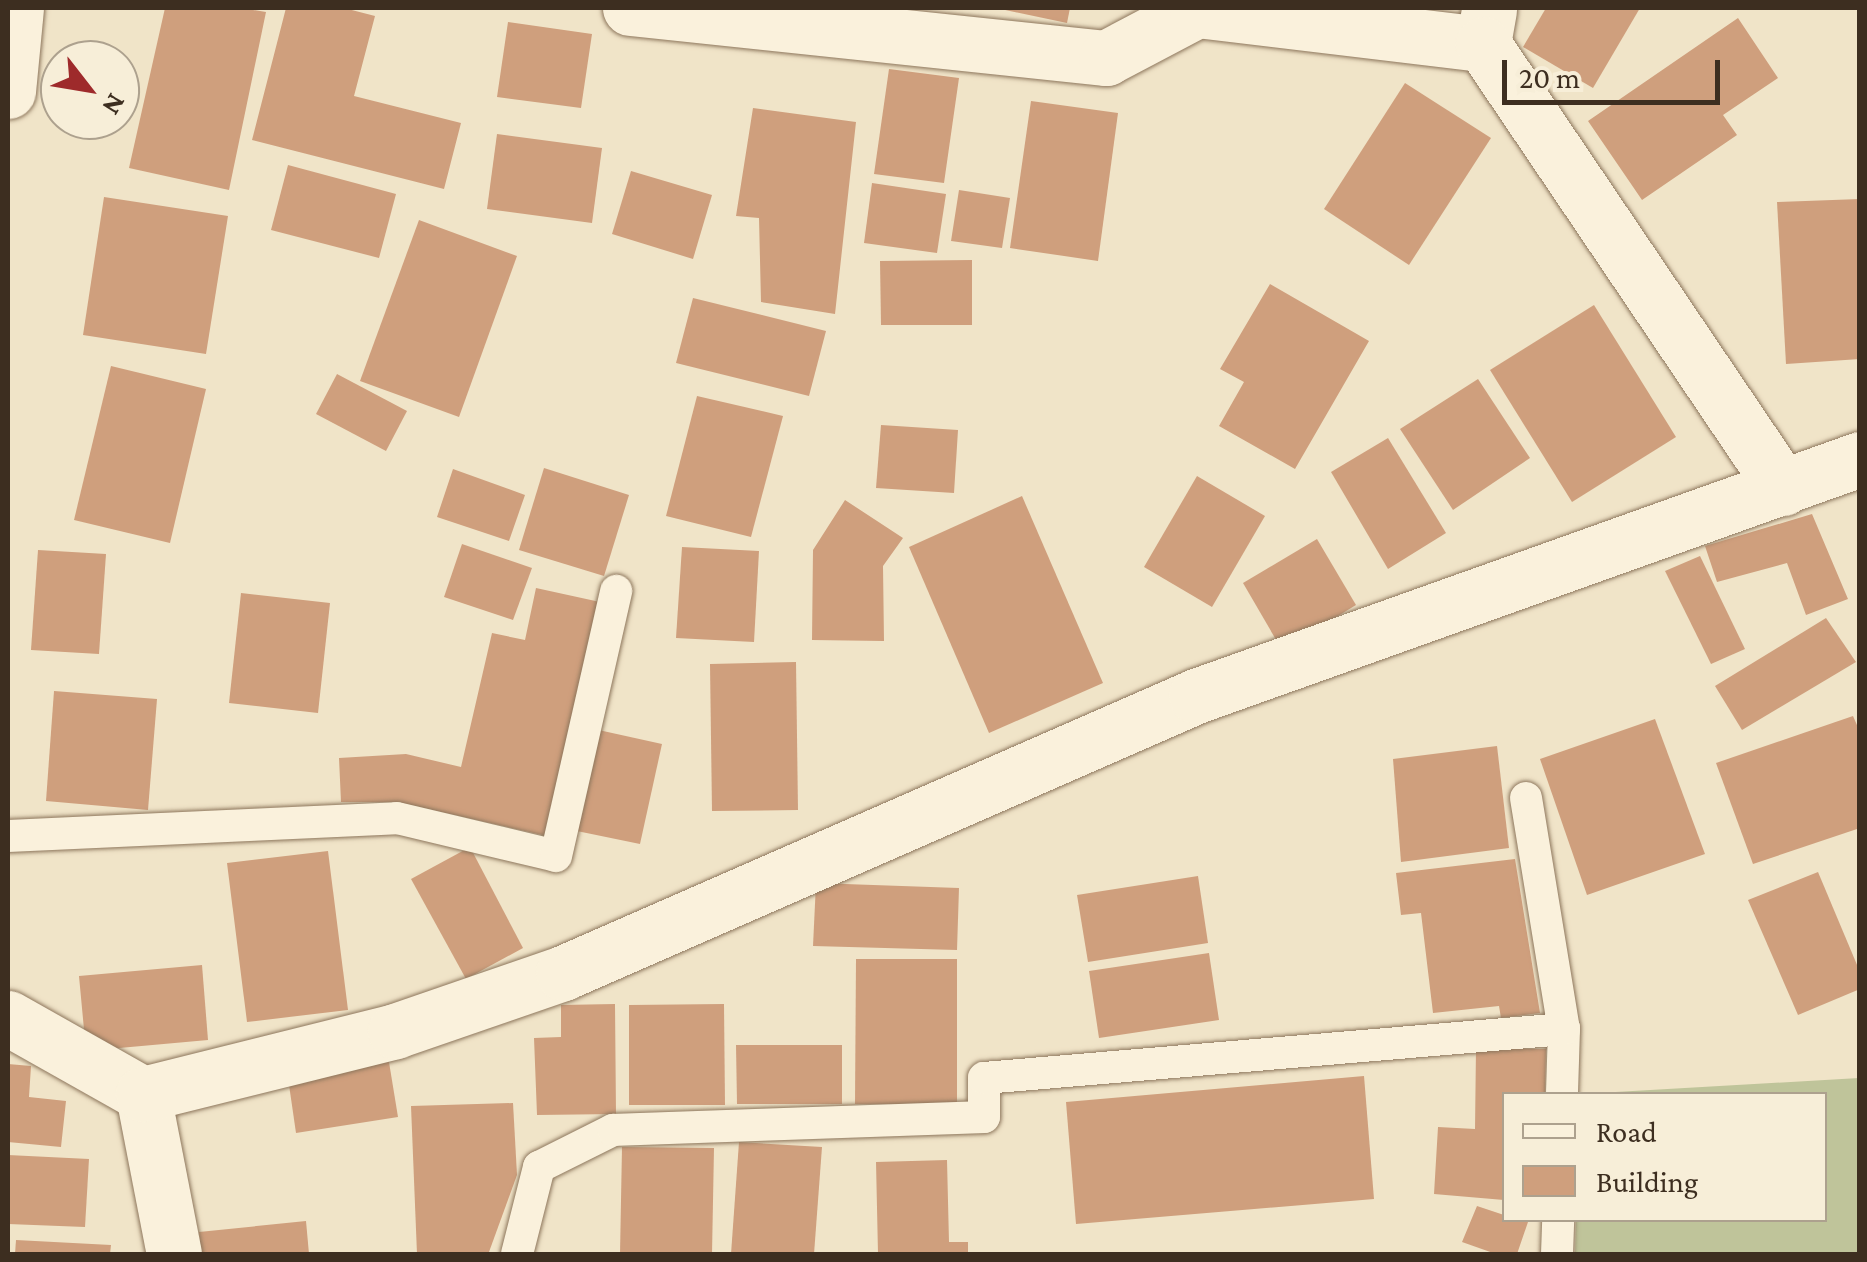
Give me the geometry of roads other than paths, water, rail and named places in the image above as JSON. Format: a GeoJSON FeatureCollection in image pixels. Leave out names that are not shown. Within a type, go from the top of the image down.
{"type":"FeatureCollection","features":[{"type":"Feature","properties":{"kind":"street"},"geometry":{"type":"LineString","coordinates":[[8,91],[16,8]]}},
{"type":"Feature","properties":{"kind":"street"},"geometry":{"type":"LineString","coordinates":[[630,8],[1106,58],[1196,10],[1486,26],[1782,488]]}},
{"type":"Feature","properties":{"kind":"street"},"geometry":{"type":"LineString","coordinates":[[8,1018],[143,1094],[395,1032],[563,973],[1196,696],[1860,459]]}},
{"type":"Feature","properties":{"kind":"street"},"geometry":{"type":"LineString","coordinates":[[143,1094],[174,1254]]}},
{"type":"Feature","properties":{"kind":"lane"},"geometry":{"type":"LineString","coordinates":[[8,836],[397,818],[556,856],[616,591]]}},
{"type":"Feature","properties":{"kind":"lane"},"geometry":{"type":"LineString","coordinates":[[1526,798],[1564,1029],[1562,1092]]}},
{"type":"Feature","properties":{"kind":"lane"},"geometry":{"type":"LineString","coordinates":[[517,1254],[539,1167],[613,1130],[984,1117],[984,1078],[1564,1029]]}},
{"type":"Feature","properties":{"kind":"lane"},"geometry":{"type":"LineString","coordinates":[[1557,1254],[1558,1222]]}}]}
